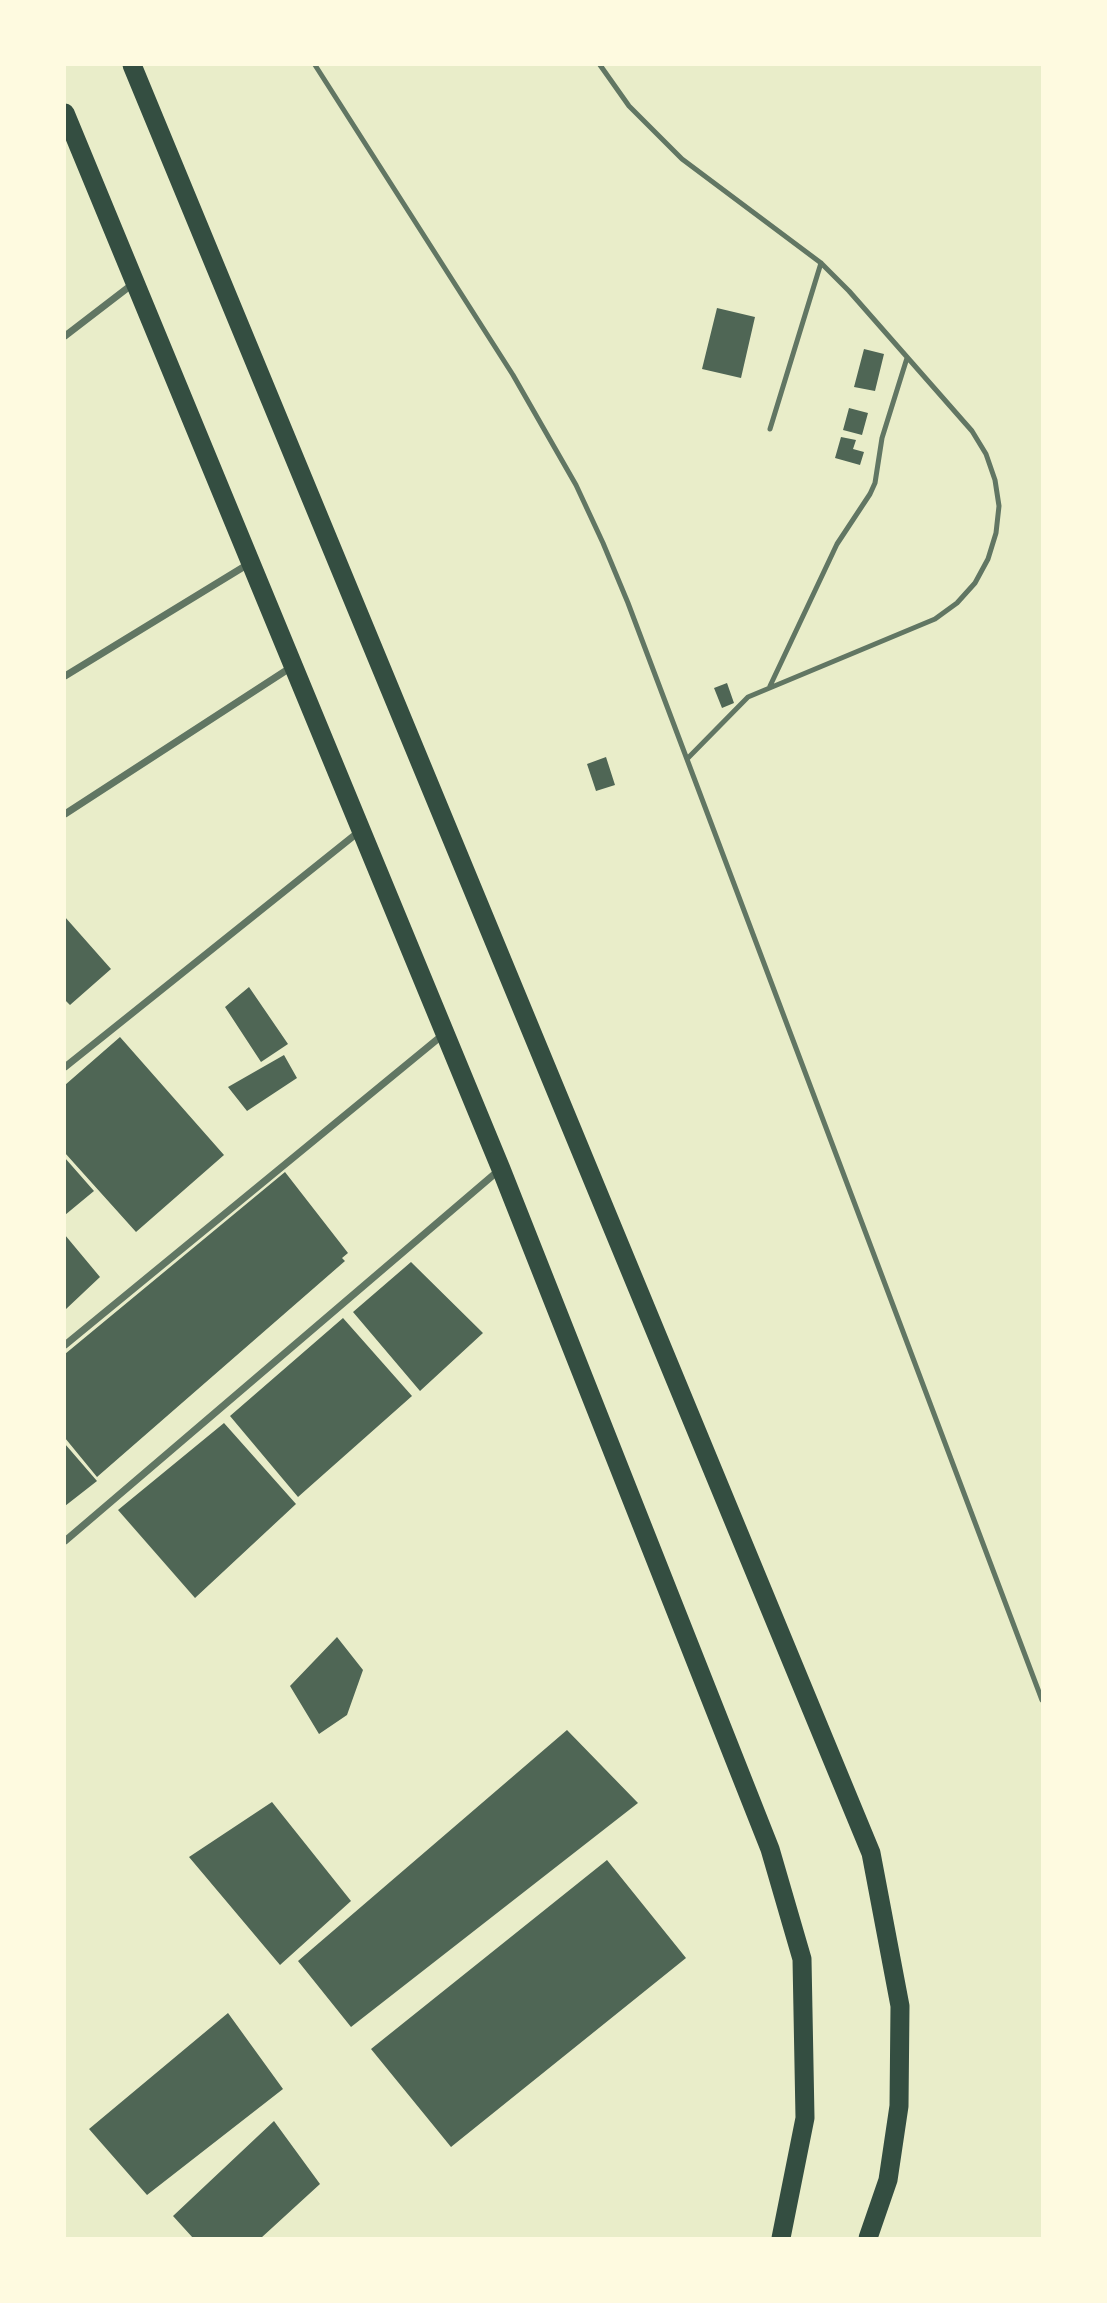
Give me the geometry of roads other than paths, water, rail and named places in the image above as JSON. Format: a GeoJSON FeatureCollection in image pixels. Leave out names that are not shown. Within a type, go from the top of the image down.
{"type":"FeatureCollection","features":[{"type":"Feature","properties":{"kind":"highway"},"geometry":{"type":"LineString","coordinates":[[132,65],[871,1853],[900,2006],[899,2106],[888,2180],[869,2238]]}},
{"type":"Feature","properties":{"kind":"highway"},"geometry":{"type":"LineString","coordinates":[[65,113],[501,1169],[770,1849],[802,1959],[805,2118],[781,2238]]}},
{"type":"Feature","properties":{"kind":"street"},"geometry":{"type":"LineString","coordinates":[[65,336],[135,282]]}},
{"type":"Feature","properties":{"kind":"street"},"geometry":{"type":"LineString","coordinates":[[65,676],[251,563]]}},
{"type":"Feature","properties":{"kind":"street"},"geometry":{"type":"LineString","coordinates":[[65,814],[293,666]]}},
{"type":"Feature","properties":{"kind":"street"},"geometry":{"type":"LineString","coordinates":[[65,1067],[361,830]]}},
{"type":"Feature","properties":{"kind":"street"},"geometry":{"type":"LineString","coordinates":[[65,1345],[445,1033]]}},
{"type":"Feature","properties":{"kind":"street"},"geometry":{"type":"LineString","coordinates":[[65,1541],[501,1169]]}},
{"type":"Feature","properties":{"kind":"lane"},"geometry":{"type":"LineString","coordinates":[[315,65],[513,375],[576,485],[628,603],[1042,1700]]}},
{"type":"Feature","properties":{"kind":"lane"},"geometry":{"type":"LineString","coordinates":[[600,65],[629,106],[681,159],[821,263],[849,291],[972,431],[986,454],[995,480],[999,506],[996,533],[988,559],[975,583],[957,603],[935,619],[748,697],[687,759]]}},
{"type":"Feature","properties":{"kind":"lane"},"geometry":{"type":"LineString","coordinates":[[770,429],[821,263]]}},
{"type":"Feature","properties":{"kind":"lane"},"geometry":{"type":"LineString","coordinates":[[771,686],[837,544],[875,483],[882,438],[908,358]]}}]}
